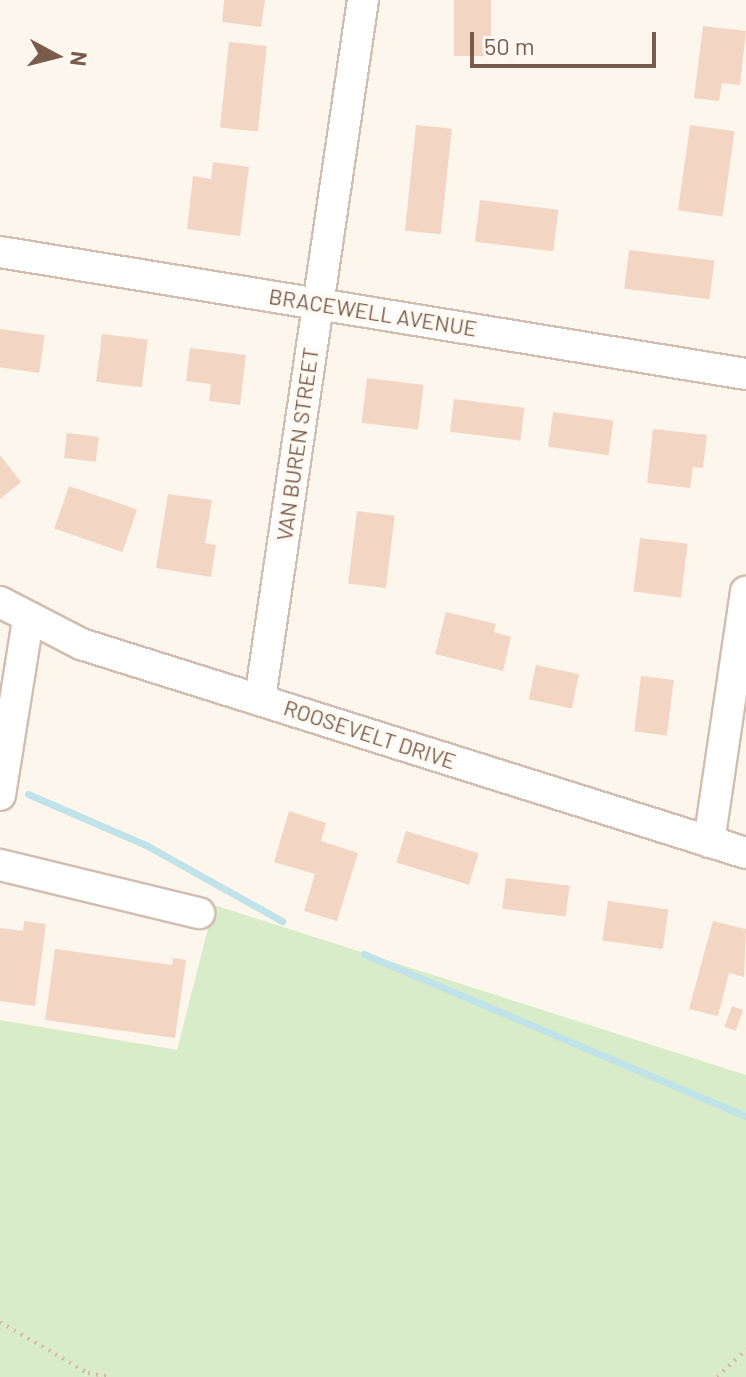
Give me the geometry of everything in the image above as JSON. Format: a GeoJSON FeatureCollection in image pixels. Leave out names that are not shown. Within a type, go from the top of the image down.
{"type":"FeatureCollection","features":[{"type":"Feature","properties":{"kind":"street","name":"VAN BUREN STREET"},"geometry":{"type":"LineString","coordinates":[[260,699],[363,0]]}},
{"type":"Feature","properties":{"kind":"street","name":"BRACEWELL AVENUE"},"geometry":{"type":"LineString","coordinates":[[0,252],[746,374]]}},
{"type":"Feature","properties":{"kind":"street"},"geometry":{"type":"LineString","coordinates":[[709,842],[746,592]]}},
{"type":"Feature","properties":{"kind":"street","name":"ROOSEVELT DRIVE"},"geometry":{"type":"LineString","coordinates":[[0,602],[28,621],[260,699],[746,853]]}},
{"type":"Feature","properties":{"kind":"street"},"geometry":{"type":"LineString","coordinates":[[0,795],[28,621]]}},
{"type":"Feature","properties":{"kind":"street"},"geometry":{"type":"LineString","coordinates":[[0,865],[199,913]]}},
{"type":"Feature","properties":{"kind":"path"},"geometry":{"type":"LineString","coordinates":[[0,1322],[88,1373],[111,1377]]}},
{"type":"Feature","properties":{"kind":"path"},"geometry":{"type":"LineString","coordinates":[[717,1377],[746,1350]]}},
{"type":"Feature","properties":{"kind":"green space"},"geometry":{"type":"Polygon","coordinates":[[[214,905],[746,1075],[746,1377],[0,1377],[0,1020],[177,1050],[214,905]]]}},
{"type":"Feature","properties":{"kind":"building"},"geometry":{"type":"Polygon","coordinates":[[[224,0],[265,0],[261,27],[222,22],[224,0]]]}},
{"type":"Feature","properties":{"kind":"building"},"geometry":{"type":"Polygon","coordinates":[[[454,0],[491,0],[491,56],[454,56],[454,0]]]}},
{"type":"Feature","properties":{"kind":"building"},"geometry":{"type":"Polygon","coordinates":[[[703,26],[746,31],[740,85],[722,83],[719,101],[694,98],[703,26]]]}},
{"type":"Feature","properties":{"kind":"building"},"geometry":{"type":"Polygon","coordinates":[[[229,42],[267,46],[258,132],[220,128],[229,42]]]}},
{"type":"Feature","properties":{"kind":"building"},"geometry":{"type":"Polygon","coordinates":[[[416,125],[452,129],[441,234],[405,230],[416,125]]]}},
{"type":"Feature","properties":{"kind":"building"},"geometry":{"type":"Polygon","coordinates":[[[690,125],[735,131],[723,216],[678,210],[690,125]]]}},
{"type":"Feature","properties":{"kind":"building"},"geometry":{"type":"Polygon","coordinates":[[[213,162],[249,167],[240,236],[187,229],[193,176],[211,179],[213,162]]]}},
{"type":"Feature","properties":{"kind":"building"},"geometry":{"type":"Polygon","coordinates":[[[480,200],[558,210],[553,251],[475,242],[480,200]]]}},
{"type":"Feature","properties":{"kind":"building"},"geometry":{"type":"Polygon","coordinates":[[[629,250],[714,260],[710,299],[624,289],[629,250]]]}},
{"type":"Feature","properties":{"kind":"building"},"geometry":{"type":"Polygon","coordinates":[[[0,329],[45,335],[39,373],[0,367],[0,329]]]}},
{"type":"Feature","properties":{"kind":"building"},"geometry":{"type":"Polygon","coordinates":[[[102,334],[148,340],[142,387],[96,382],[102,334]]]}},
{"type":"Feature","properties":{"kind":"building"},"geometry":{"type":"Polygon","coordinates":[[[190,348],[246,355],[240,405],[209,401],[211,384],[186,381],[190,348]]]}},
{"type":"Feature","properties":{"kind":"building"},"geometry":{"type":"Polygon","coordinates":[[[367,378],[424,385],[418,430],[362,423],[367,378]]]}},
{"type":"Feature","properties":{"kind":"building"},"geometry":{"type":"Polygon","coordinates":[[[454,399],[524,408],[520,440],[450,432],[454,399]]]}},
{"type":"Feature","properties":{"kind":"building"},"geometry":{"type":"Polygon","coordinates":[[[553,412],[613,420],[609,455],[548,447],[553,412]]]}},
{"type":"Feature","properties":{"kind":"building"},"geometry":{"type":"Polygon","coordinates":[[[653,429],[707,435],[703,468],[693,467],[690,488],[647,483],[653,429]]]}},
{"type":"Feature","properties":{"kind":"building"},"geometry":{"type":"Polygon","coordinates":[[[67,433],[99,437],[96,462],[64,458],[67,433]]]}},
{"type":"Feature","properties":{"kind":"building"},"geometry":{"type":"Polygon","coordinates":[[[0,455],[21,482],[0,499],[0,455]]]}},
{"type":"Feature","properties":{"kind":"building"},"geometry":{"type":"Polygon","coordinates":[[[69,486],[137,509],[122,552],[54,529],[69,486]]]}},
{"type":"Feature","properties":{"kind":"building"},"geometry":{"type":"Polygon","coordinates":[[[168,494],[212,500],[205,543],[216,545],[211,577],[156,568],[168,494]]]}},
{"type":"Feature","properties":{"kind":"building"},"geometry":{"type":"Polygon","coordinates":[[[357,511],[395,516],[386,588],[348,583],[357,511]]]}},
{"type":"Feature","properties":{"kind":"building"},"geometry":{"type":"Polygon","coordinates":[[[640,538],[688,544],[681,597],[633,592],[640,538]]]}},
{"type":"Feature","properties":{"kind":"building"},"geometry":{"type":"Polygon","coordinates":[[[446,612],[496,624],[494,632],[511,637],[503,671],[435,654],[446,612]]]}},
{"type":"Feature","properties":{"kind":"building"},"geometry":{"type":"Polygon","coordinates":[[[536,665],[579,674],[572,708],[529,699],[536,665]]]}},
{"type":"Feature","properties":{"kind":"building"},"geometry":{"type":"Polygon","coordinates":[[[641,676],[674,680],[667,736],[634,732],[641,676]]]}},
{"type":"Feature","properties":{"kind":"building"},"geometry":{"type":"Polygon","coordinates":[[[289,811],[326,823],[321,841],[358,853],[337,921],[304,911],[315,874],[274,862],[289,811]]]}},
{"type":"Feature","properties":{"kind":"building"},"geometry":{"type":"Polygon","coordinates":[[[406,831],[479,853],[469,885],[396,863],[406,831]]]}},
{"type":"Feature","properties":{"kind":"building"},"geometry":{"type":"Polygon","coordinates":[[[506,878],[570,886],[566,917],[502,909],[506,878]]]}},
{"type":"Feature","properties":{"kind":"building"},"geometry":{"type":"Polygon","coordinates":[[[608,901],[668,909],[663,949],[602,941],[608,901]]]}},
{"type":"Feature","properties":{"kind":"building"},"geometry":{"type":"Polygon","coordinates":[[[24,921],[46,924],[35,1006],[0,1001],[0,928],[23,931],[24,921]]]}},
{"type":"Feature","properties":{"kind":"building"},"geometry":{"type":"Polygon","coordinates":[[[713,921],[746,929],[744,977],[729,973],[718,1016],[689,1009],[713,921]]]}},
{"type":"Feature","properties":{"kind":"building"},"geometry":{"type":"Polygon","coordinates":[[[55,949],[172,965],[173,958],[186,960],[175,1038],[45,1020],[55,949]]]}},
{"type":"Feature","properties":{"kind":"building"},"geometry":{"type":"Polygon","coordinates":[[[732,1006],[743,1010],[736,1031],[724,1027],[732,1006]]]}},
{"type":"Feature","properties":{"kind":"waterway"},"geometry":{"type":"LineString","coordinates":[[28,794],[146,845],[282,921]]}},
{"type":"Feature","properties":{"kind":"waterway"},"geometry":{"type":"LineString","coordinates":[[364,954],[746,1116]]}}]}
